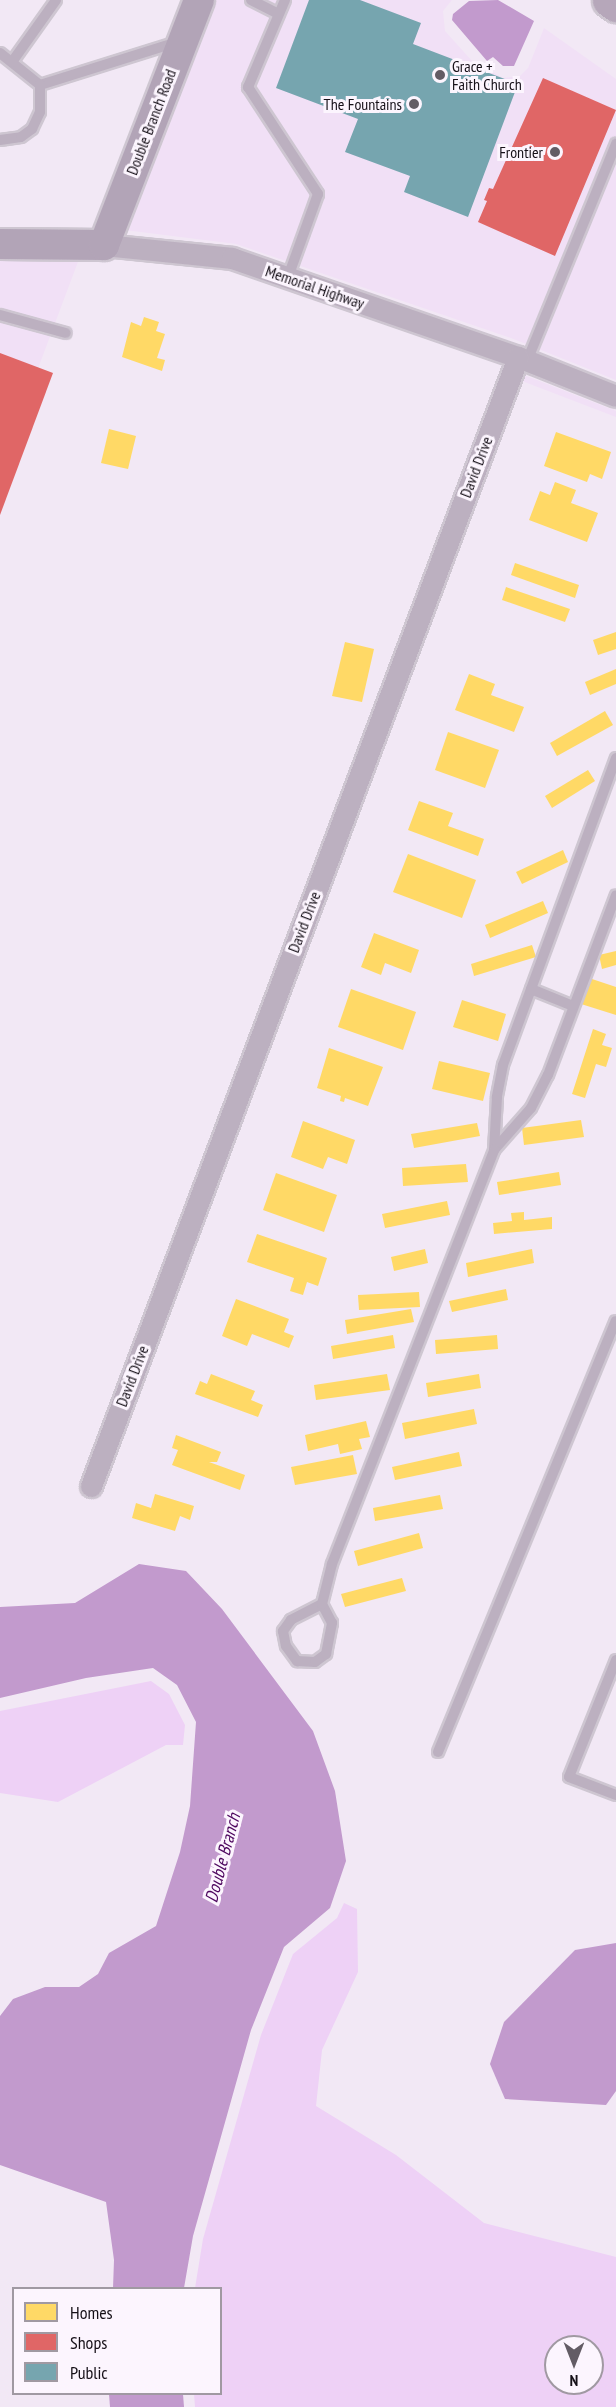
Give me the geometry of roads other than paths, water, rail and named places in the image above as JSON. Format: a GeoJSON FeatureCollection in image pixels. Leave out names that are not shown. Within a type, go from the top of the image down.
{"type":"FeatureCollection","features":[{"type":"Feature","properties":{"kind":"main road"},"geometry":{"type":"LineString","coordinates":[[609,0],[616,5]]}},
{"type":"Feature","properties":{"kind":"street","name":"Double Branch Road"},"geometry":{"type":"LineString","coordinates":[[104,245],[199,0]]}},
{"type":"Feature","properties":{"kind":"street","name":"Memorial Highway"},"geometry":{"type":"LineString","coordinates":[[0,244],[104,245],[232,258],[522,359],[616,396]]}},
{"type":"Feature","properties":{"kind":"street","name":"David Drive"},"geometry":{"type":"LineString","coordinates":[[91,1486],[522,359]]}},
{"type":"Feature","properties":{"kind":"lane"},"geometry":{"type":"LineString","coordinates":[[12,62],[56,0]]}},
{"type":"Feature","properties":{"kind":"lane"},"geometry":{"type":"LineString","coordinates":[[251,0],[279,14]]}},
{"type":"Feature","properties":{"kind":"lane"},"geometry":{"type":"LineString","coordinates":[[285,0],[249,87],[318,194],[288,277]]}},
{"type":"Feature","properties":{"kind":"lane"},"geometry":{"type":"LineString","coordinates":[[40,85],[182,40]]}},
{"type":"Feature","properties":{"kind":"lane"},"geometry":{"type":"LineString","coordinates":[[0,53],[40,85]]}},
{"type":"Feature","properties":{"kind":"lane"},"geometry":{"type":"LineString","coordinates":[[0,140],[21,137],[32,129],[40,112],[40,85]]}},
{"type":"Feature","properties":{"kind":"lane"},"geometry":{"type":"LineString","coordinates":[[522,359],[616,144]]}},
{"type":"Feature","properties":{"kind":"lane"},"geometry":{"type":"LineString","coordinates":[[0,315],[66,333]]}},
{"type":"Feature","properties":{"kind":"lane"},"geometry":{"type":"LineString","coordinates":[[322,1604],[291,1620],[283,1631],[286,1646],[297,1660],[315,1662],[326,1654],[332,1623],[322,1604],[332,1564],[494,1150],[496,1097],[503,1065],[615,763]]}},
{"type":"Feature","properties":{"kind":"lane"},"geometry":{"type":"LineString","coordinates":[[494,1150],[531,1108],[616,895]]}},
{"type":"Feature","properties":{"kind":"lane"},"geometry":{"type":"LineString","coordinates":[[531,989],[573,1006]]}},
{"type":"Feature","properties":{"kind":"lane"},"geometry":{"type":"LineString","coordinates":[[438,1752],[616,1321]]}},
{"type":"Feature","properties":{"kind":"lane"},"geometry":{"type":"LineString","coordinates":[[616,1660],[569,1778],[616,1795]]}},
{"type":"Feature","properties":{"kind":"water"},"geometry":{"type":"Polygon","coordinates":[[[498,0],[534,21],[514,66],[503,66],[493,57],[487,61],[452,20],[453,14],[469,1],[498,0]]]}},
{"type":"Feature","properties":{"kind":"water","name":"Double Branch"},"geometry":{"type":"Polygon","coordinates":[[[139,1564],[186,1571],[222,1609],[313,1731],[335,1791],[346,1861],[330,1908],[284,1947],[251,2030],[193,2236],[184,2287],[113,2287],[114,2260],[106,2202],[0,2165],[0,2016],[13,1999],[45,1987],[79,1987],[98,1974],[109,1953],[156,1926],[180,1852],[190,1806],[196,1722],[177,1685],[153,1668],[86,1678],[0,1698],[0,1607],[75,1603],[139,1564]]]}},
{"type":"Feature","properties":{"kind":"water"},"geometry":{"type":"Polygon","coordinates":[[[616,1943],[616,2091],[606,2105],[505,2099],[490,2064],[504,2022],[575,1950],[616,1943]]]}},
{"type":"Feature","properties":{"kind":"water"},"geometry":{"type":"Polygon","coordinates":[[[109,2395],[183,2395],[184,2407],[110,2407],[109,2395]]]}},
{"type":"Feature","properties":{"kind":"place","name":"Grace + Faith Church"},"geometry":{"type":"Point","coordinates":[440,75]}},
{"type":"Feature","properties":{"kind":"place","name":"The Fountains"},"geometry":{"type":"Point","coordinates":[414,104]}},
{"type":"Feature","properties":{"kind":"place","name":"Frontier"},"geometry":{"type":"Point","coordinates":[555,152]}}]}
